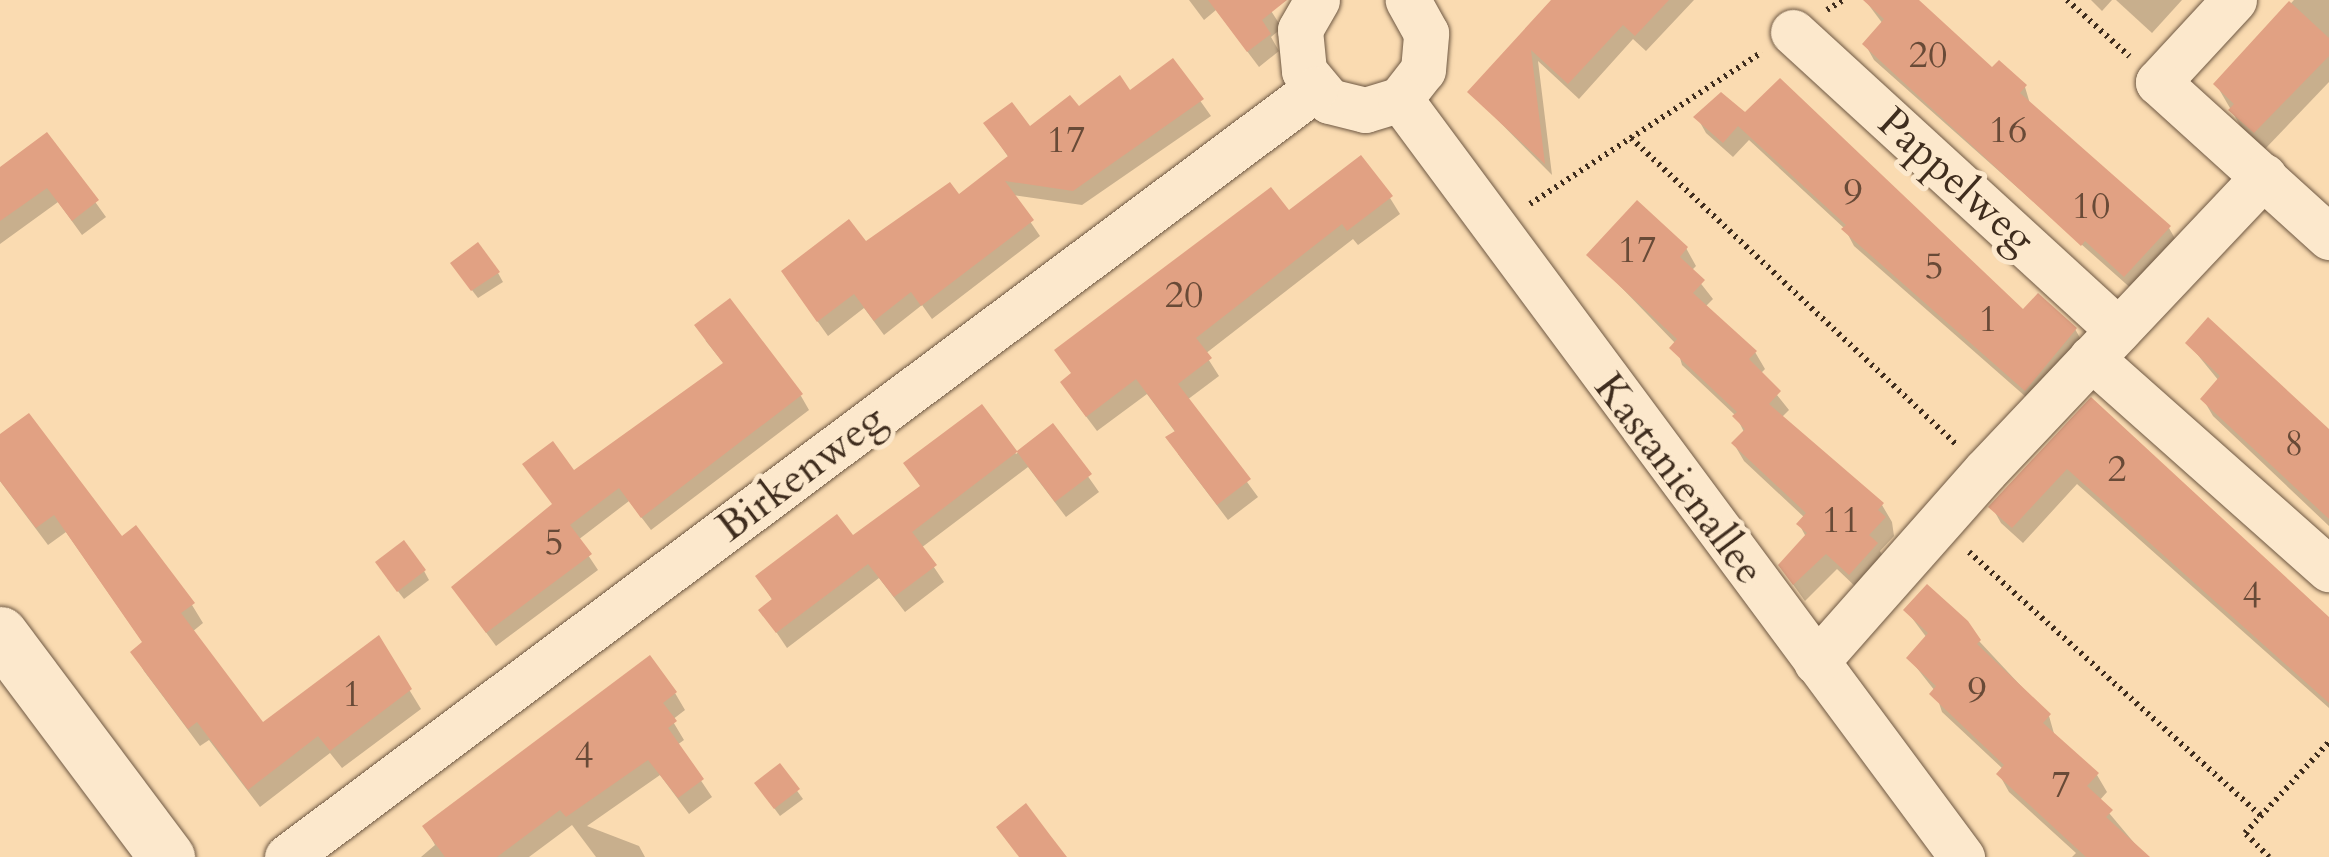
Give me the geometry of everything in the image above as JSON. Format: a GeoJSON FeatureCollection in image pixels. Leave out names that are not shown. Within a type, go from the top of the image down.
{"type":"FeatureCollection","features":[{"type":"Feature","properties":{"kind":"street"},"geometry":{"type":"LineString","coordinates":[[1317,0],[1300,30],[1298,51],[1314,89],[1346,108],[1364,110],[1400,99],[1413,86],[1427,52],[1423,5]]}},
{"type":"Feature","properties":{"kind":"street"},"geometry":{"type":"LineString","coordinates":[[2234,0],[2158,82],[2329,237]]}},
{"type":"Feature","properties":{"kind":"street","name":"Pappelweg"},"geometry":{"type":"LineString","coordinates":[[1793,32],[2329,569]]}},
{"type":"Feature","properties":{"kind":"street","name":"Birkenweg"},"geometry":{"type":"LineString","coordinates":[[287,857],[1314,89]]}},
{"type":"Feature","properties":{"kind":"street","name":"Kastanienallee"},"geometry":{"type":"LineString","coordinates":[[1400,99],[1962,857]]}},
{"type":"Feature","properties":{"kind":"street"},"geometry":{"type":"LineString","coordinates":[[1816,662],[1985,471],[2264,176]]}},
{"type":"Feature","properties":{"kind":"street"},"geometry":{"type":"LineString","coordinates":[[0,634],[167,857]]}},
{"type":"Feature","properties":{"kind":"path"},"geometry":{"type":"LineString","coordinates":[[1492,228],[1842,0]]}},
{"type":"Feature","properties":{"kind":"path"},"geometry":{"type":"LineString","coordinates":[[2067,0],[2158,82]]}},
{"type":"Feature","properties":{"kind":"path"},"geometry":{"type":"LineString","coordinates":[[1631,138],[1985,471]]}},
{"type":"Feature","properties":{"kind":"path"},"geometry":{"type":"LineString","coordinates":[[1938,524],[2261,816]]}},
{"type":"Feature","properties":{"kind":"path"},"geometry":{"type":"LineString","coordinates":[[2269,857],[2245,834],[2329,742]]}},
{"type":"Feature","properties":{"kind":"building"},"geometry":{"type":"Polygon","coordinates":[[[1208,0],[1287,0],[1262,20],[1271,34],[1247,52],[1208,0]]]}},
{"type":"Feature","properties":{"kind":"building"},"geometry":{"type":"Polygon","coordinates":[[[1551,0],[1669,0],[1635,36],[1623,25],[1568,84],[1531,50],[1545,164],[1467,92],[1551,0]]]}},
{"type":"Feature","properties":{"kind":"building"},"geometry":{"type":"Polygon","coordinates":[[[1863,0],[1919,0],[1992,67],[1999,60],[2027,85],[2020,93],[2171,226],[2124,277],[2085,241],[2081,246],[1862,44],[1884,19],[1863,0]]]}},
{"type":"Feature","properties":{"kind":"building"},"geometry":{"type":"Polygon","coordinates":[[[2289,1],[2329,38],[2329,56],[2254,133],[2228,110],[2234,104],[2213,84],[2289,1]]]}},
{"type":"Feature","properties":{"kind":"building"},"geometry":{"type":"Polygon","coordinates":[[[1173,58],[1204,99],[1073,191],[1005,181],[1034,220],[921,306],[911,292],[874,321],[854,294],[817,322],[781,271],[849,219],[866,241],[950,182],[959,194],[1008,156],[983,123],[1012,102],[1030,126],[1070,95],[1079,106],[1120,75],[1130,90],[1173,58]]]}},
{"type":"Feature","properties":{"kind":"building"},"geometry":{"type":"Polygon","coordinates":[[[1780,78],[2023,309],[2038,293],[2077,328],[2025,391],[1841,229],[1846,225],[1738,126],[1723,143],[1693,117],[1721,92],[1745,112],[1780,78]]]}},
{"type":"Feature","properties":{"kind":"building"},"geometry":{"type":"Polygon","coordinates":[[[47,132],[99,200],[72,221],[47,188],[0,221],[0,167],[47,132]]]}},
{"type":"Feature","properties":{"kind":"building"},"geometry":{"type":"Polygon","coordinates":[[[1361,155],[1393,196],[1347,231],[1342,224],[1196,338],[1212,358],[1178,384],[1251,479],[1217,505],[1165,437],[1175,431],[1136,379],[1086,417],[1060,382],[1071,373],[1054,350],[1271,187],[1289,210],[1361,155]]]}},
{"type":"Feature","properties":{"kind":"building"},"geometry":{"type":"Polygon","coordinates":[[[1637,200],[1688,247],[1680,257],[1705,280],[1693,293],[1757,351],[1749,359],[1781,391],[1769,404],[1884,503],[1878,510],[1886,517],[1869,535],[1878,543],[1849,575],[1826,554],[1793,585],[1778,565],[1807,533],[1796,524],[1806,513],[1731,443],[1745,429],[1732,416],[1737,412],[1669,348],[1677,339],[1586,255],[1637,200]]]}},
{"type":"Feature","properties":{"kind":"building"},"geometry":{"type":"Polygon","coordinates":[[[478,242],[500,272],[471,291],[450,263],[478,242]]]}},
{"type":"Feature","properties":{"kind":"building"},"geometry":{"type":"Polygon","coordinates":[[[730,298],[803,394],[641,518],[619,488],[570,525],[592,554],[486,633],[451,587],[552,504],[522,464],[553,441],[574,470],[723,363],[694,325],[730,298]]]}},
{"type":"Feature","properties":{"kind":"building"},"geometry":{"type":"Polygon","coordinates":[[[2208,317],[2329,429],[2329,519],[2200,399],[2220,376],[2185,343],[2208,317]]]}},
{"type":"Feature","properties":{"kind":"building"},"geometry":{"type":"Polygon","coordinates":[[[2091,397],[2329,617],[2329,703],[2067,469],[2012,528],[1988,507],[2091,397]]]}},
{"type":"Feature","properties":{"kind":"building"},"geometry":{"type":"Polygon","coordinates":[[[982,404],[1017,451],[1053,423],[1092,474],[1055,502],[1017,452],[912,532],[937,565],[894,597],[868,564],[776,633],[758,610],[772,599],[755,576],[837,514],[853,535],[920,486],[903,463],[982,404]]]}},
{"type":"Feature","properties":{"kind":"building"},"geometry":{"type":"Polygon","coordinates":[[[29,413],[122,536],[136,525],[195,603],[181,613],[263,722],[379,635],[412,689],[330,751],[318,736],[248,790],[197,722],[188,729],[130,652],[142,642],[54,515],[36,528],[0,481],[0,434],[29,413]]]}},
{"type":"Feature","properties":{"kind":"building"},"geometry":{"type":"Polygon","coordinates":[[[404,540],[426,570],[397,592],[375,562],[404,540]]]}},
{"type":"Feature","properties":{"kind":"building"},"geometry":{"type":"Polygon","coordinates":[[[1927,584],[1968,621],[1981,640],[1977,644],[2051,714],[2043,723],[2099,773],[2087,786],[2113,810],[2106,817],[2150,857],[2086,857],[1996,774],[2004,765],[1929,694],[1936,686],[1906,658],[1928,633],[1903,610],[1927,584]]]}},
{"type":"Feature","properties":{"kind":"building"},"geometry":{"type":"Polygon","coordinates":[[[650,655],[677,692],[663,703],[677,721],[668,728],[704,779],[678,798],[648,760],[566,817],[560,810],[497,857],[445,857],[422,826],[650,655]]]}},
{"type":"Feature","properties":{"kind":"building"},"geometry":{"type":"Polygon","coordinates":[[[780,763],[800,789],[774,809],[754,783],[780,763]]]}},
{"type":"Feature","properties":{"kind":"building"},"geometry":{"type":"Polygon","coordinates":[[[1026,803],[1067,857],[1019,857],[996,827],[1026,803]]]}}]}
